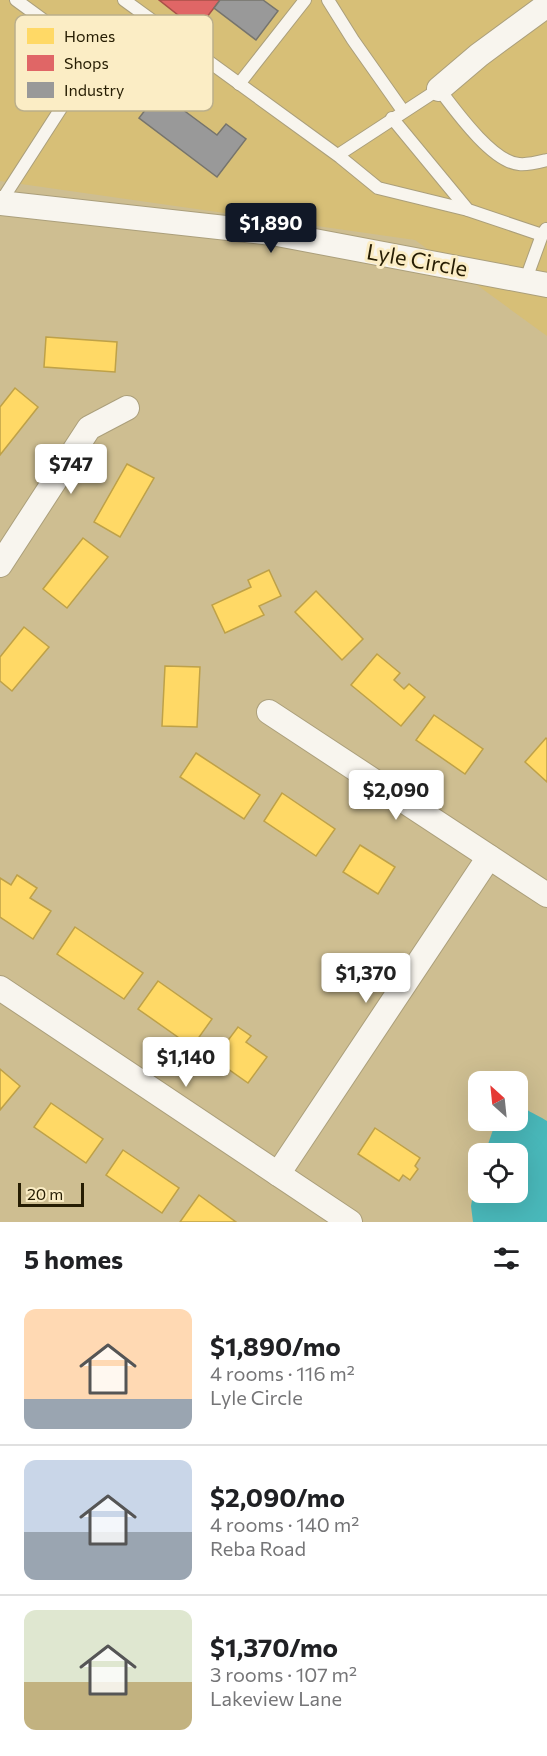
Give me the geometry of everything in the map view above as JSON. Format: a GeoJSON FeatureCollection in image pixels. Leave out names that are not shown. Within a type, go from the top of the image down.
{"type":"FeatureCollection","features":[{"type":"Feature","properties":{"kind":"street"},"geometry":{"type":"LineString","coordinates":[[439,89],[479,55],[547,5]]}},
{"type":"Feature","properties":{"kind":"street","name":"Lyle Circle"},"geometry":{"type":"LineString","coordinates":[[0,203],[272,233],[537,282]]}},
{"type":"Feature","properties":{"kind":"street"},"geometry":{"type":"LineString","coordinates":[[0,565],[89,428],[127,408]]}},
{"type":"Feature","properties":{"kind":"street"},"geometry":{"type":"LineString","coordinates":[[269,712],[547,895]]}},
{"type":"Feature","properties":{"kind":"street"},"geometry":{"type":"LineString","coordinates":[[278,1174],[489,857]]}},
{"type":"Feature","properties":{"kind":"street"},"geometry":{"type":"LineString","coordinates":[[0,988],[350,1222]]}},
{"type":"Feature","properties":{"kind":"lane"},"geometry":{"type":"LineString","coordinates":[[16,0],[37,15]]}},
{"type":"Feature","properties":{"kind":"lane"},"geometry":{"type":"LineString","coordinates":[[124,0],[145,15]]}},
{"type":"Feature","properties":{"kind":"lane"},"geometry":{"type":"LineString","coordinates":[[239,84],[305,0]]}},
{"type":"Feature","properties":{"kind":"lane"},"geometry":{"type":"LineString","coordinates":[[328,0],[398,115],[468,210]]}},
{"type":"Feature","properties":{"kind":"lane"},"geometry":{"type":"LineString","coordinates":[[213,65],[338,155],[378,188],[545,232],[537,282]]}},
{"type":"Feature","properties":{"kind":"lane"},"geometry":{"type":"LineString","coordinates":[[338,155],[439,89],[463,121],[497,155],[519,164],[547,160]]}},
{"type":"Feature","properties":{"kind":"lane"},"geometry":{"type":"LineString","coordinates":[[0,203],[59,111]]}},
{"type":"Feature","properties":{"kind":"shaded area"},"geometry":{"type":"Polygon","coordinates":[[[0,0],[547,0],[547,336],[415,240],[0,181],[0,0]]]}},
{"type":"Feature","properties":{"kind":"water"},"geometry":{"type":"Polygon","coordinates":[[[528,1110],[547,1121],[547,1222],[473,1222],[472,1203],[528,1203],[528,1143],[488,1143],[493,1131],[528,1131],[528,1110]]]}},
{"type":"Feature","properties":{"kind":"building: Homes"},"geometry":{"type":"Polygon","coordinates":[[[46,337],[117,342],[115,372],[44,367],[46,337]]]}},
{"type":"Feature","properties":{"kind":"building: Homes"},"geometry":{"type":"Polygon","coordinates":[[[15,388],[38,407],[0,455],[0,407],[15,388]]]}},
{"type":"Feature","properties":{"kind":"building: Homes"},"geometry":{"type":"Polygon","coordinates":[[[127,464],[154,478],[120,537],[94,522],[127,464]]]}},
{"type":"Feature","properties":{"kind":"building: Homes"},"geometry":{"type":"Polygon","coordinates":[[[83,538],[108,557],[67,608],[43,589],[83,538]]]}},
{"type":"Feature","properties":{"kind":"building: Homes"},"geometry":{"type":"Polygon","coordinates":[[[269,570],[281,596],[259,606],[264,615],[225,633],[212,605],[251,587],[248,580],[269,570]]]}},
{"type":"Feature","properties":{"kind":"building: Homes"},"geometry":{"type":"Polygon","coordinates":[[[316,591],[363,639],[342,660],[295,612],[316,591]]]}},
{"type":"Feature","properties":{"kind":"building: Homes"},"geometry":{"type":"Polygon","coordinates":[[[24,627],[49,647],[12,691],[0,681],[0,657],[24,627]]]}},
{"type":"Feature","properties":{"kind":"building: Homes"},"geometry":{"type":"Polygon","coordinates":[[[377,654],[400,673],[394,680],[404,689],[409,684],[425,697],[401,726],[351,685],[377,654]]]}},
{"type":"Feature","properties":{"kind":"building: Homes"},"geometry":{"type":"Polygon","coordinates":[[[165,666],[200,667],[197,727],[162,726],[165,666]]]}},
{"type":"Feature","properties":{"kind":"building: Homes"},"geometry":{"type":"Polygon","coordinates":[[[434,715],[483,749],[465,774],[416,740],[434,715]]]}},
{"type":"Feature","properties":{"kind":"building: Homes"},"geometry":{"type":"Polygon","coordinates":[[[547,739],[547,782],[525,762],[547,739]]]}},
{"type":"Feature","properties":{"kind":"building: Homes"},"geometry":{"type":"Polygon","coordinates":[[[196,753],[260,795],[244,819],[180,777],[196,753]]]}},
{"type":"Feature","properties":{"kind":"building: Homes"},"geometry":{"type":"Polygon","coordinates":[[[282,793],[335,829],[316,856],[264,821],[282,793]]]}},
{"type":"Feature","properties":{"kind":"building: Homes"},"geometry":{"type":"Polygon","coordinates":[[[360,845],[395,867],[378,894],[343,872],[360,845]]]}},
{"type":"Feature","properties":{"kind":"building: Homes"},"geometry":{"type":"Polygon","coordinates":[[[17,875],[37,888],[30,898],[51,911],[33,939],[0,917],[0,878],[11,885],[17,875]]]}},
{"type":"Feature","properties":{"kind":"building: Homes"},"geometry":{"type":"Polygon","coordinates":[[[75,927],[143,973],[124,999],[57,954],[75,927]]]}},
{"type":"Feature","properties":{"kind":"building: Homes"},"geometry":{"type":"Polygon","coordinates":[[[158,981],[212,1019],[192,1047],[138,1009],[158,981]]]}},
{"type":"Feature","properties":{"kind":"building: Homes"},"geometry":{"type":"Polygon","coordinates":[[[238,1027],[251,1036],[246,1042],[267,1057],[248,1083],[214,1059],[238,1027]]]}},
{"type":"Feature","properties":{"kind":"building: Homes"},"geometry":{"type":"Polygon","coordinates":[[[0,1069],[20,1086],[0,1110],[0,1069]]]}},
{"type":"Feature","properties":{"kind":"building: Homes"},"geometry":{"type":"Polygon","coordinates":[[[51,1103],[103,1139],[86,1163],[34,1127],[51,1103]]]}},
{"type":"Feature","properties":{"kind":"building: Homes"},"geometry":{"type":"Polygon","coordinates":[[[375,1128],[420,1158],[415,1166],[418,1169],[410,1180],[403,1175],[399,1181],[358,1154],[375,1128]]]}},
{"type":"Feature","properties":{"kind":"building: Homes"},"geometry":{"type":"Polygon","coordinates":[[[123,1150],[179,1188],[162,1213],[106,1175],[123,1150]]]}},
{"type":"Feature","properties":{"kind":"building: Homes"},"geometry":{"type":"Polygon","coordinates":[[[199,1195],[236,1222],[180,1222],[199,1195]]]}},
{"type":"Feature","properties":{"kind":"building: Shops"},"geometry":{"type":"Polygon","coordinates":[[[159,0],[220,0],[208,15],[178,15],[159,0]]]}},
{"type":"Feature","properties":{"kind":"building: Industry"},"geometry":{"type":"Polygon","coordinates":[[[220,0],[263,0],[278,11],[256,40],[214,8],[220,0]]]}},
{"type":"Feature","properties":{"kind":"building: Industry"},"geometry":{"type":"Polygon","coordinates":[[[144,111],[185,111],[217,135],[226,124],[246,139],[217,177],[139,118],[144,111]]]}}]}
